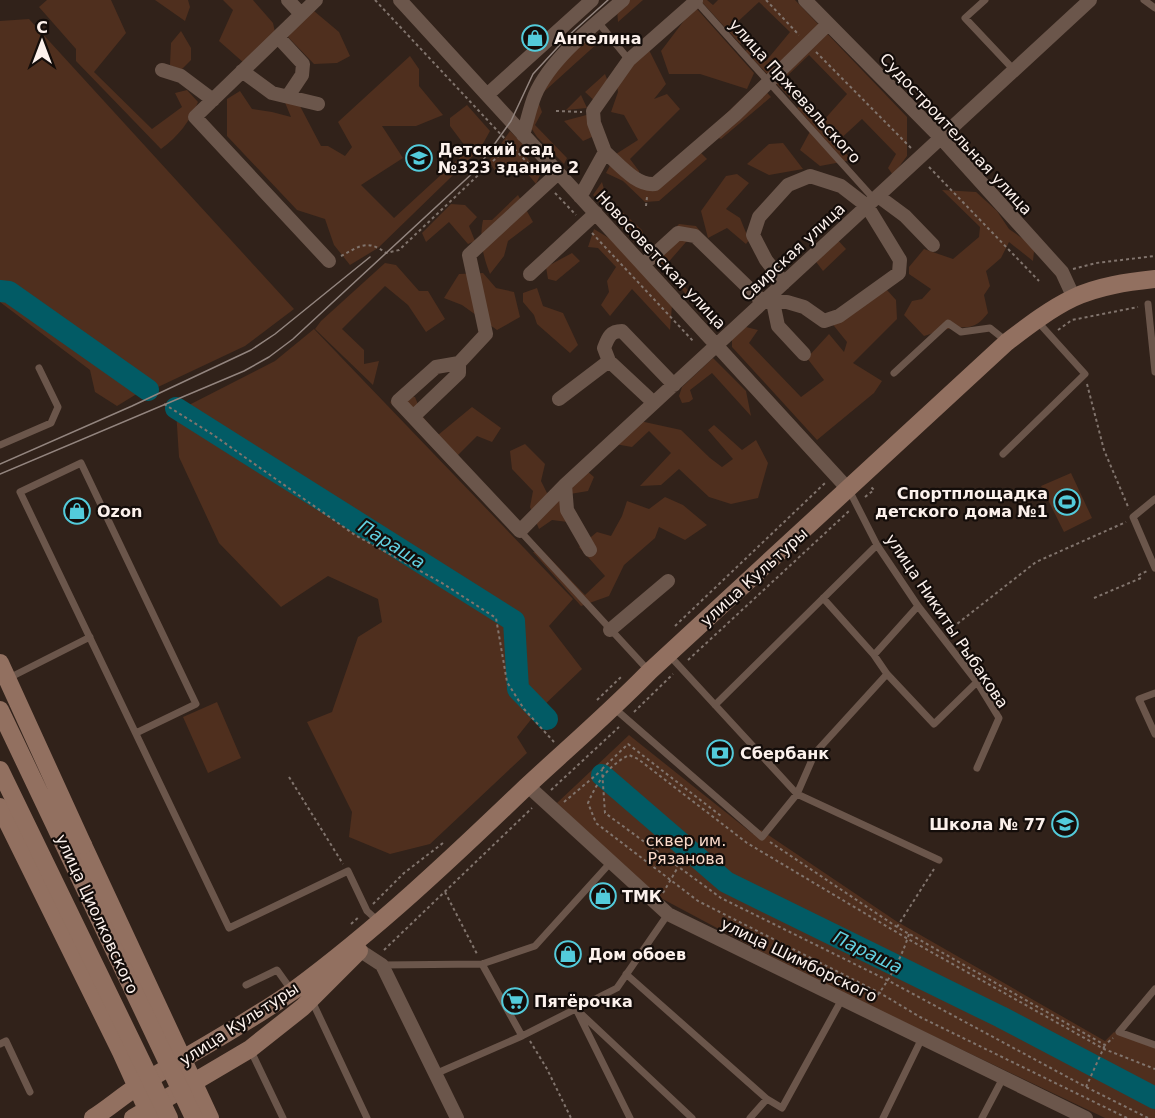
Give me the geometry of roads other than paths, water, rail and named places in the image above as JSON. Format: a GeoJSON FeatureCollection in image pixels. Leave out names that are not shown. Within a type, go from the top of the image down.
{"type":"FeatureCollection","features":[{"type":"Feature","properties":{"kind":"main road","name":"улица Культуры"},"geometry":{"type":"LineString","coordinates":[[93,1118],[136,1087],[183,1061],[292,991],[373,917],[447,864],[528,786],[621,714],[649,672],[675,661],[856,490],[1007,342],[1036,320],[1074,298],[1100,289],[1155,279]]}},
{"type":"Feature","properties":{"kind":"main road"},"geometry":{"type":"LineString","coordinates":[[0,663],[210,1118]]}},
{"type":"Feature","properties":{"kind":"main road","name":"улица Циолковского"},"geometry":{"type":"LineString","coordinates":[[0,710],[194,1118]]}},
{"type":"Feature","properties":{"kind":"main road","name":"улица Циолковского"},"geometry":{"type":"LineString","coordinates":[[0,770],[169,1118]]}},
{"type":"Feature","properties":{"kind":"main road"},"geometry":{"type":"LineString","coordinates":[[0,807],[121,1052],[136,1087],[144,1115]]}},
{"type":"Feature","properties":{"kind":"main road","name":"улица Культуры"},"geometry":{"type":"LineString","coordinates":[[144,1115],[250,1049],[311,999],[372,959],[373,917]]}},
{"type":"Feature","properties":{"kind":"street"},"geometry":{"type":"LineString","coordinates":[[288,0],[301,14]]}},
{"type":"Feature","properties":{"kind":"street"},"geometry":{"type":"LineString","coordinates":[[316,0],[195,117],[329,261]]}},
{"type":"Feature","properties":{"kind":"street","name":"Новосоветская улица"},"geometry":{"type":"LineString","coordinates":[[400,0],[644,264],[711,350],[835,474],[856,490]]}},
{"type":"Feature","properties":{"kind":"street"},"geometry":{"type":"LineString","coordinates":[[487,95],[592,0]]}},
{"type":"Feature","properties":{"kind":"street"},"geometry":{"type":"LineString","coordinates":[[523,135],[535,94],[545,78],[580,37],[623,0]]}},
{"type":"Feature","properties":{"kind":"street","name":"Судостроительная улица"},"geometry":{"type":"LineString","coordinates":[[805,0],[941,138],[1062,272],[1074,298]]}},
{"type":"Feature","properties":{"kind":"street","name":"Свирская улица"},"geometry":{"type":"LineString","coordinates":[[520,531],[674,384],[768,302],[784,283],[1090,0]]}},
{"type":"Feature","properties":{"kind":"street"},"geometry":{"type":"LineString","coordinates":[[696,1],[630,60],[593,111],[594,123],[605,152],[637,180],[647,185],[655,184],[727,122],[828,24]]}},
{"type":"Feature","properties":{"kind":"street"},"geometry":{"type":"LineString","coordinates":[[278,37],[303,64],[302,75],[288,96]]}},
{"type":"Feature","properties":{"kind":"street"},"geometry":{"type":"LineString","coordinates":[[162,70],[181,76],[213,99]]}},
{"type":"Feature","properties":{"kind":"street"},"geometry":{"type":"LineString","coordinates":[[243,71],[272,93],[318,104]]}},
{"type":"Feature","properties":{"kind":"street"},"geometry":{"type":"LineString","coordinates":[[580,196],[605,152]]}},
{"type":"Feature","properties":{"kind":"street"},"geometry":{"type":"LineString","coordinates":[[520,531],[398,402],[436,367],[459,363],[486,334],[469,255],[558,172]]}},
{"type":"Feature","properties":{"kind":"street"},"geometry":{"type":"LineString","coordinates":[[784,283],[766,260],[753,235],[759,217],[788,185],[810,176],[841,186],[905,216],[933,245]]}},
{"type":"Feature","properties":{"kind":"street"},"geometry":{"type":"LineString","coordinates":[[768,302],[787,302],[804,307],[824,321],[839,316],[899,273],[900,260],[873,200]]}},
{"type":"Feature","properties":{"kind":"street"},"geometry":{"type":"LineString","coordinates":[[530,274],[596,213]]}},
{"type":"Feature","properties":{"kind":"street"},"geometry":{"type":"LineString","coordinates":[[644,264],[678,233],[694,236],[768,302],[778,326],[804,354]]}},
{"type":"Feature","properties":{"kind":"street"},"geometry":{"type":"LineString","coordinates":[[654,403],[609,361],[604,348],[608,336],[614,331],[622,331],[674,384]]}},
{"type":"Feature","properties":{"kind":"street"},"geometry":{"type":"LineString","coordinates":[[560,399],[609,361]]}},
{"type":"Feature","properties":{"kind":"street"},"geometry":{"type":"LineString","coordinates":[[413,417],[459,373],[459,363]]}},
{"type":"Feature","properties":{"kind":"street"},"geometry":{"type":"LineString","coordinates":[[566,485],[567,510],[590,550]]}},
{"type":"Feature","properties":{"kind":"street"},"geometry":{"type":"LineString","coordinates":[[610,630],[669,581]]}},
{"type":"Feature","properties":{"kind":"street","name":"улица Шимборского"},"geometry":{"type":"LineString","coordinates":[[528,786],[668,914],[1082,1117]]}},
{"type":"Feature","properties":{"kind":"street"},"geometry":{"type":"LineString","coordinates":[[372,959],[457,1118]]}},
{"type":"Feature","properties":{"kind":"lane"},"geometry":{"type":"LineString","coordinates":[[985,0],[965,18],[1014,70]]}},
{"type":"Feature","properties":{"kind":"lane"},"geometry":{"type":"LineString","coordinates":[[1144,0],[1155,8]]}},
{"type":"Feature","properties":{"kind":"lane","name":"улица Пржевальского"},"geometry":{"type":"LineString","coordinates":[[696,1],[873,200]]}},
{"type":"Feature","properties":{"kind":"lane"},"geometry":{"type":"LineString","coordinates":[[598,22],[630,60]]}},
{"type":"Feature","properties":{"kind":"lane"},"geometry":{"type":"LineString","coordinates":[[1148,304],[1155,372]]}},
{"type":"Feature","properties":{"kind":"lane"},"geometry":{"type":"LineString","coordinates":[[1003,454],[1085,374],[1036,320]]}},
{"type":"Feature","properties":{"kind":"lane"},"geometry":{"type":"LineString","coordinates":[[894,373],[948,323],[961,332],[990,328],[1007,342]]}},
{"type":"Feature","properties":{"kind":"lane"},"geometry":{"type":"LineString","coordinates":[[0,445],[51,423],[58,407],[39,368]]}},
{"type":"Feature","properties":{"kind":"lane"},"geometry":{"type":"LineString","coordinates":[[136,733],[196,704],[81,463],[20,492],[229,928],[348,871],[373,917]]}},
{"type":"Feature","properties":{"kind":"lane","name":"улица Никиты Рыбакова"},"geometry":{"type":"LineString","coordinates":[[856,490],[877,544],[918,606],[976,682],[999,718],[977,768]]}},
{"type":"Feature","properties":{"kind":"lane"},"geometry":{"type":"LineString","coordinates":[[1155,499],[1134,518],[1155,567]]}},
{"type":"Feature","properties":{"kind":"lane"},"geometry":{"type":"LineString","coordinates":[[520,531],[649,672]]}},
{"type":"Feature","properties":{"kind":"lane"},"geometry":{"type":"LineString","coordinates":[[715,705],[877,544]]}},
{"type":"Feature","properties":{"kind":"lane"},"geometry":{"type":"LineString","coordinates":[[823,598],[874,655],[887,674],[934,724],[976,682]]}},
{"type":"Feature","properties":{"kind":"lane"},"geometry":{"type":"LineString","coordinates":[[874,655],[918,606]]}},
{"type":"Feature","properties":{"kind":"lane"},"geometry":{"type":"LineString","coordinates":[[0,683],[90,637]]}},
{"type":"Feature","properties":{"kind":"lane"},"geometry":{"type":"LineString","coordinates":[[675,661],[797,794],[939,860]]}},
{"type":"Feature","properties":{"kind":"lane"},"geometry":{"type":"LineString","coordinates":[[621,714],[762,837],[797,794],[815,753],[887,674]]}},
{"type":"Feature","properties":{"kind":"lane"},"geometry":{"type":"LineString","coordinates":[[1155,693],[1139,699],[1155,734]]}},
{"type":"Feature","properties":{"kind":"lane"},"geometry":{"type":"LineString","coordinates":[[372,959],[482,964],[535,946],[612,861]]}},
{"type":"Feature","properties":{"kind":"lane"},"geometry":{"type":"LineString","coordinates":[[435,1074],[576,1010],[616,988],[668,914]]}},
{"type":"Feature","properties":{"kind":"lane"},"geometry":{"type":"LineString","coordinates":[[482,964],[523,1035]]}},
{"type":"Feature","properties":{"kind":"lane"},"geometry":{"type":"LineString","coordinates":[[246,985],[277,970],[292,991]]}},
{"type":"Feature","properties":{"kind":"lane"},"geometry":{"type":"LineString","coordinates":[[626,974],[767,1100],[782,1108],[842,999]]}},
{"type":"Feature","properties":{"kind":"lane"},"geometry":{"type":"LineString","coordinates":[[1155,988],[1119,1032],[1155,1045]]}},
{"type":"Feature","properties":{"kind":"lane"},"geometry":{"type":"LineString","coordinates":[[311,999],[367,1118]]}},
{"type":"Feature","properties":{"kind":"lane"},"geometry":{"type":"LineString","coordinates":[[576,1010],[630,1118]]}},
{"type":"Feature","properties":{"kind":"lane"},"geometry":{"type":"LineString","coordinates":[[576,1010],[692,1118]]}},
{"type":"Feature","properties":{"kind":"lane"},"geometry":{"type":"LineString","coordinates":[[883,1118],[922,1038]]}},
{"type":"Feature","properties":{"kind":"lane"},"geometry":{"type":"LineString","coordinates":[[0,1044],[6,1041],[30,1092]]}},
{"type":"Feature","properties":{"kind":"lane"},"geometry":{"type":"LineString","coordinates":[[250,1049],[283,1118]]}},
{"type":"Feature","properties":{"kind":"lane"},"geometry":{"type":"LineString","coordinates":[[982,1118],[1003,1078]]}},
{"type":"Feature","properties":{"kind":"lane"},"geometry":{"type":"LineString","coordinates":[[750,1118],[767,1100]]}},
{"type":"Feature","properties":{"kind":"waterway","name":"Параша"},"geometry":{"type":"LineString","coordinates":[[0,291],[9,292],[148,390]]}},
{"type":"Feature","properties":{"kind":"waterway","name":"Параша"},"geometry":{"type":"LineString","coordinates":[[176,408],[514,621],[518,689],[547,719]]}},
{"type":"Feature","properties":{"kind":"waterway","name":"Параша"},"geometry":{"type":"LineString","coordinates":[[602,775],[726,882],[1001,1017],[1155,1098]]}},
{"type":"Feature","properties":{"kind":"tram line"},"geometry":{"type":"LineString","coordinates":[[0,474],[244,371],[269,357],[293,339],[476,170],[511,121],[533,74],[568,36],[608,0]]}},
{"type":"Feature","properties":{"kind":"tram line"},"geometry":{"type":"LineString","coordinates":[[0,464],[251,350],[275,334],[370,257]]}},
{"type":"Feature","properties":{"kind":"place","name":"Ангелина"},"geometry":{"type":"Point","coordinates":[535,38]}},
{"type":"Feature","properties":{"kind":"place","name":"Детский сад №323 здание 2"},"geometry":{"type":"Point","coordinates":[419,158]}},
{"type":"Feature","properties":{"kind":"place","name":"Спортплощадка детского дома №1"},"geometry":{"type":"Point","coordinates":[1067,502]}},
{"type":"Feature","properties":{"kind":"place","name":"Ozon"},"geometry":{"type":"Point","coordinates":[77,511]}},
{"type":"Feature","properties":{"kind":"place","name":"Сбербанк"},"geometry":{"type":"Point","coordinates":[720,753]}},
{"type":"Feature","properties":{"kind":"place","name":"Школа № 77"},"geometry":{"type":"Point","coordinates":[1065,824]}},
{"type":"Feature","properties":{"kind":"place","name":"ТМК"},"geometry":{"type":"Point","coordinates":[603,896]}},
{"type":"Feature","properties":{"kind":"place","name":"Дом обоев"},"geometry":{"type":"Point","coordinates":[568,954]}},
{"type":"Feature","properties":{"kind":"place","name":"Пятёрочка"},"geometry":{"type":"Point","coordinates":[515,1001]}},
{"type":"Feature","properties":{"kind":"park label","name":"сквер им. Рязанова"},"geometry":{"type":"Point","coordinates":[686,849]}}]}
